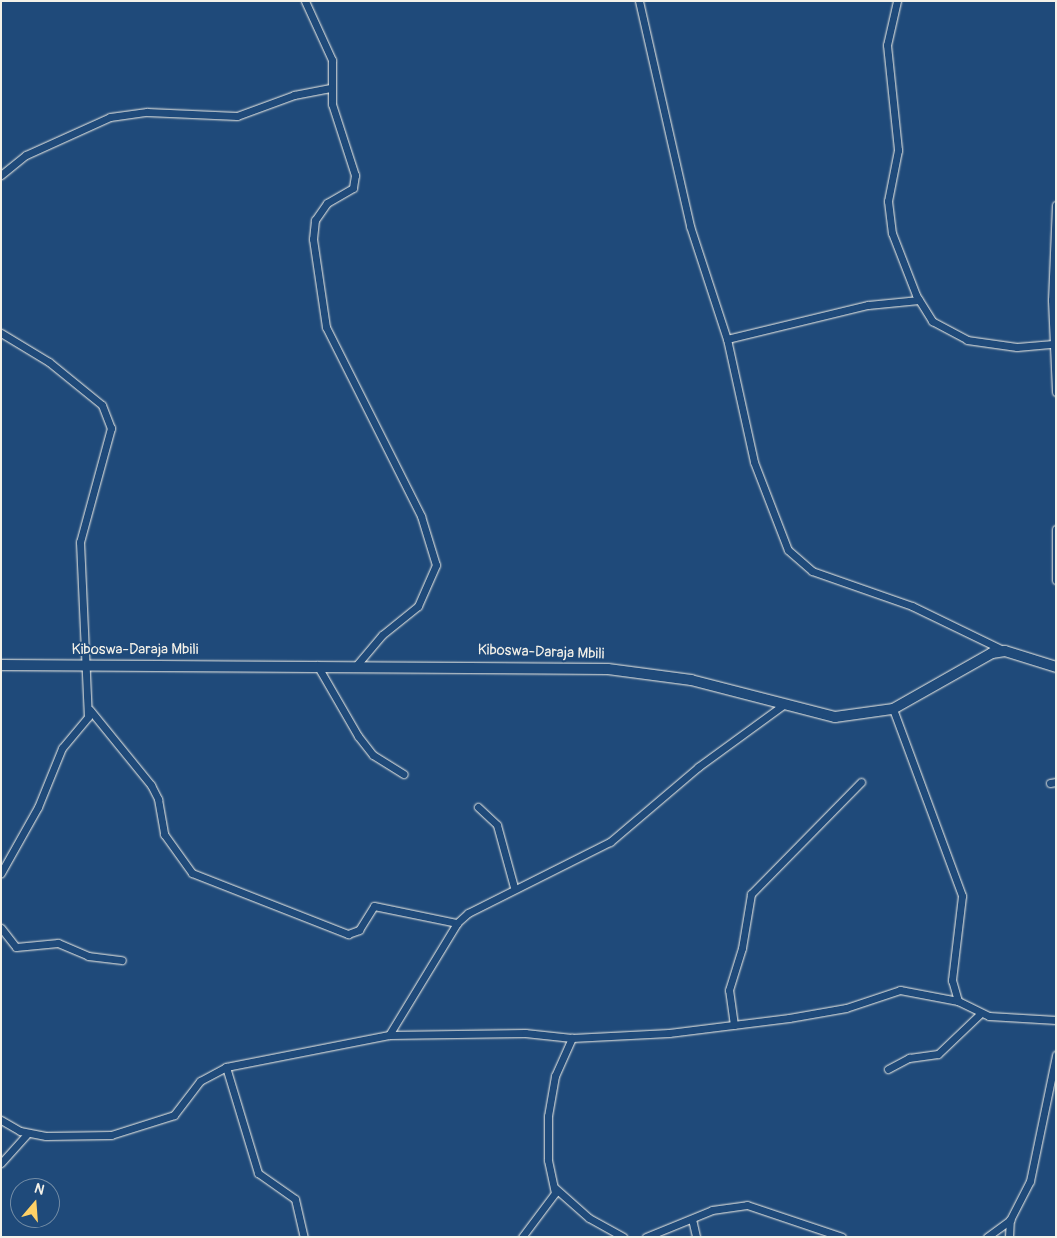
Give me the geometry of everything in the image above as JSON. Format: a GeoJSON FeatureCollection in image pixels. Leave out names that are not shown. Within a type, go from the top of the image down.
{"type":"FeatureCollection","features":[{"type":"Feature","properties":{"kind":"main road","name":"Kiboswa-Daraja Mbili"},"geometry":{"type":"LineString","coordinates":[[1,665],[358,664],[617,670],[691,680],[835,717],[893,710],[927,693],[964,666],[1005,651]]}},
{"type":"Feature","properties":{"kind":"main road"},"geometry":{"type":"LineString","coordinates":[[1005,651],[1056,667]]}},
{"type":"Feature","properties":{"kind":"street"},"geometry":{"type":"LineString","coordinates":[[305,1],[332,60],[330,88],[355,182],[349,192],[327,202],[315,220],[313,239],[326,327],[421,516],[436,565],[418,606],[382,635],[358,664]]}},
{"type":"Feature","properties":{"kind":"street"},"geometry":{"type":"LineString","coordinates":[[639,1],[690,226],[727,340],[754,462],[782,538],[795,560],[812,571],[935,615],[1005,651]]}},
{"type":"Feature","properties":{"kind":"street"},"geometry":{"type":"LineString","coordinates":[[897,1],[887,56],[898,150],[889,212],[892,233],[919,300],[932,321],[967,340],[1018,347],[1053,344]]}},
{"type":"Feature","properties":{"kind":"street"},"geometry":{"type":"LineString","coordinates":[[1,175],[15,162],[55,139],[110,117],[147,112],[237,116],[294,95],[330,88]]}},
{"type":"Feature","properties":{"kind":"street"},"geometry":{"type":"LineString","coordinates":[[1056,205],[1053,344],[1056,392]]}},
{"type":"Feature","properties":{"kind":"street"},"geometry":{"type":"LineString","coordinates":[[727,340],[868,305],[919,300]]}},
{"type":"Feature","properties":{"kind":"street"},"geometry":{"type":"LineString","coordinates":[[1,333],[62,372],[102,405],[110,420],[80,542],[90,710],[85,723],[62,748],[38,807],[1,873]]}},
{"type":"Feature","properties":{"kind":"street"},"geometry":{"type":"LineString","coordinates":[[1056,529],[1056,580]]}},
{"type":"Feature","properties":{"kind":"street"},"geometry":{"type":"LineString","coordinates":[[316,664],[358,736],[373,755],[404,774]]}},
{"type":"Feature","properties":{"kind":"street"},"geometry":{"type":"LineString","coordinates":[[389,1035],[457,923],[514,887],[622,833],[698,767],[783,704]]}},
{"type":"Feature","properties":{"kind":"street"},"geometry":{"type":"LineString","coordinates":[[90,710],[151,785],[158,799],[164,834],[192,873],[348,934],[359,930],[374,906],[457,923]]}},
{"type":"Feature","properties":{"kind":"street"},"geometry":{"type":"LineString","coordinates":[[893,710],[962,896],[952,980],[958,1001]]}},
{"type":"Feature","properties":{"kind":"street"},"geometry":{"type":"LineString","coordinates":[[734,1024],[729,990],[742,948],[751,894],[862,782]]}},
{"type":"Feature","properties":{"kind":"street"},"geometry":{"type":"LineString","coordinates":[[478,807],[497,825],[514,887]]}},
{"type":"Feature","properties":{"kind":"street"},"geometry":{"type":"LineString","coordinates":[[1,928],[16,947],[58,943],[88,956],[122,960]]}},
{"type":"Feature","properties":{"kind":"street"},"geometry":{"type":"LineString","coordinates":[[1,1120],[28,1133],[101,1136],[165,1120],[200,1081],[226,1067],[389,1035],[526,1033],[572,1038],[734,1024],[846,1008],[900,990],[958,1001],[981,1014],[1056,1020]]}},
{"type":"Feature","properties":{"kind":"street"},"geometry":{"type":"LineString","coordinates":[[888,1069],[910,1058],[938,1054],[981,1014]]}},
{"type":"Feature","properties":{"kind":"street"},"geometry":{"type":"LineString","coordinates":[[572,1038],[555,1076],[548,1116],[548,1160],[555,1188],[588,1218],[623,1237]]}},
{"type":"Feature","properties":{"kind":"street"},"geometry":{"type":"LineString","coordinates":[[1009,1237],[1010,1220],[1030,1181],[1056,1055]]}},
{"type":"Feature","properties":{"kind":"street"},"geometry":{"type":"LineString","coordinates":[[226,1067],[258,1174],[295,1199],[304,1237]]}},
{"type":"Feature","properties":{"kind":"street"},"geometry":{"type":"LineString","coordinates":[[1,1163],[28,1133]]}},
{"type":"Feature","properties":{"kind":"street"},"geometry":{"type":"LineString","coordinates":[[522,1237],[547,1206],[555,1188]]}},
{"type":"Feature","properties":{"kind":"street"},"geometry":{"type":"LineString","coordinates":[[646,1237],[692,1219],[748,1205],[842,1237]]}},
{"type":"Feature","properties":{"kind":"street"},"geometry":{"type":"LineString","coordinates":[[692,1219],[696,1237]]}},
{"type":"Feature","properties":{"kind":"street"},"geometry":{"type":"LineString","coordinates":[[988,1237],[1010,1220]]}}]}
